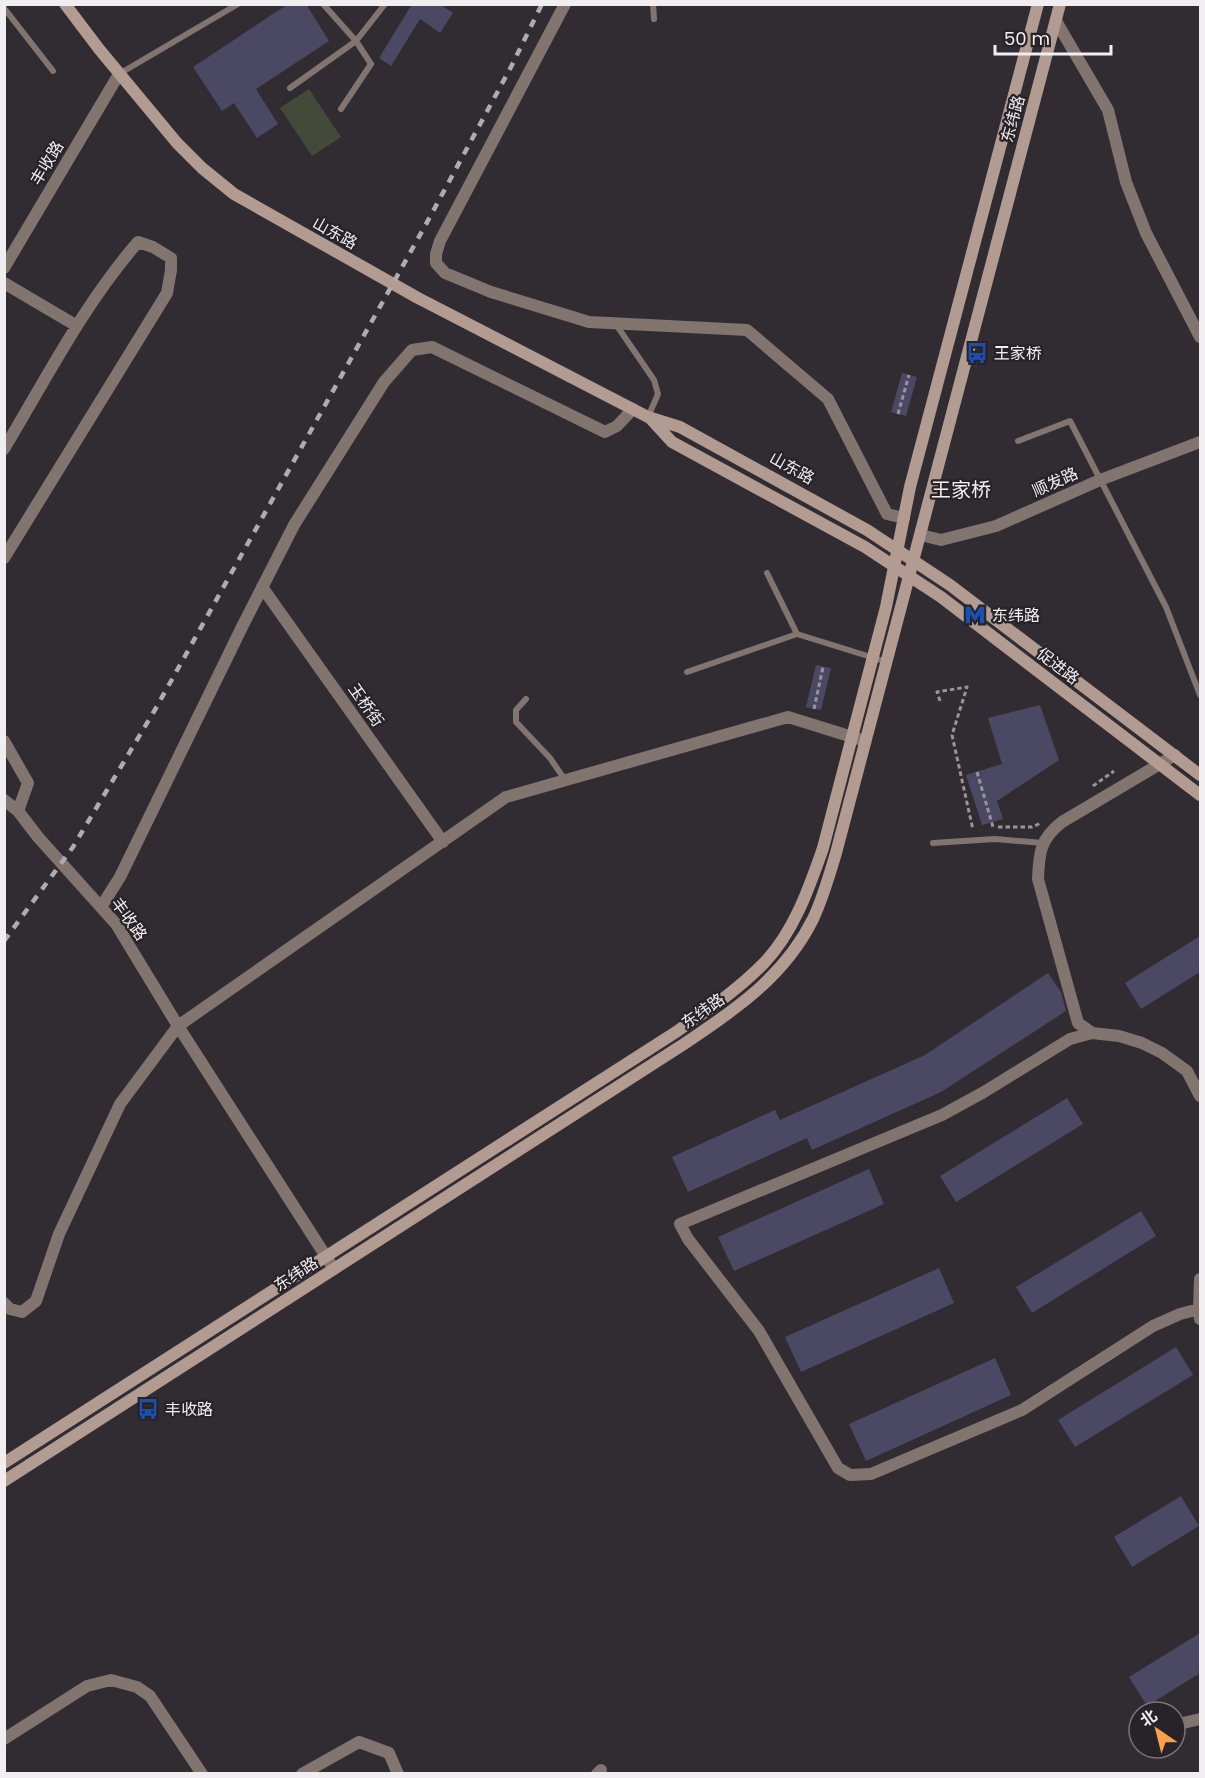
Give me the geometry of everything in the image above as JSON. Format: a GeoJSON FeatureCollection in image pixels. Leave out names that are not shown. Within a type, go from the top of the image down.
{"type":"FeatureCollection","features":[{"type":"Feature","properties":{"kind":"main road","name":"山东路"},"geometry":{"type":"LineString","coordinates":[[65,4],[119,74],[177,143],[202,168],[234,194],[418,298],[648,417],[680,427],[750,464],[867,530],[914,560]]}},
{"type":"Feature","properties":{"kind":"main road","name":"东纬路"},"geometry":{"type":"LineString","coordinates":[[4,1462],[676,1032],[742,984],[765,962],[784,936],[812,881],[823,848],[872,657],[916,464],[1038,4]]}},
{"type":"Feature","properties":{"kind":"main road","name":"东纬路"},"geometry":{"type":"LineString","coordinates":[[4,1481],[722,1019],[775,974],[797,947],[813,919],[825,888],[866,741],[1060,4]]}},
{"type":"Feature","properties":{"kind":"main road","name":"山东路"},"geometry":{"type":"LineString","coordinates":[[648,417],[672,442],[804,513],[894,566]]}},
{"type":"Feature","properties":{"kind":"main road","name":"促进路"},"geometry":{"type":"LineString","coordinates":[[914,560],[951,585],[1200,773]]}},
{"type":"Feature","properties":{"kind":"main road","name":"促进路"},"geometry":{"type":"LineString","coordinates":[[894,566],[941,597],[1160,764],[1199,791]]}},
{"type":"Feature","properties":{"kind":"street"},"geometry":{"type":"LineString","coordinates":[[565,4],[440,241],[436,263],[445,273],[491,292],[589,322],[747,330],[828,399],[887,514],[904,519]]}},
{"type":"Feature","properties":{"kind":"street"},"geometry":{"type":"LineString","coordinates":[[1056,21],[1108,110],[1126,182],[1146,233],[1200,337]]}},
{"type":"Feature","properties":{"kind":"street","name":"丰收路"},"geometry":{"type":"LineString","coordinates":[[4,268],[119,74]]}},
{"type":"Feature","properties":{"kind":"street"},"geometry":{"type":"LineString","coordinates":[[4,449],[77,326],[120,263],[138,242],[153,247],[171,258],[167,292],[5,558]]}},
{"type":"Feature","properties":{"kind":"street"},"geometry":{"type":"LineString","coordinates":[[4,283],[77,326]]}},
{"type":"Feature","properties":{"kind":"street"},"geometry":{"type":"LineString","coordinates":[[101,907],[120,877],[294,525],[384,382],[412,350],[432,347],[605,432],[617,426],[633,409]]}},
{"type":"Feature","properties":{"kind":"street","name":"顺发路"},"geometry":{"type":"LineString","coordinates":[[921,535],[942,540],[996,526],[1100,480],[1200,442]]}},
{"type":"Feature","properties":{"kind":"street","name":"玉桥街"},"geometry":{"type":"LineString","coordinates":[[262,588],[443,842]]}},
{"type":"Feature","properties":{"kind":"street"},"geometry":{"type":"LineString","coordinates":[[4,1303],[10,1309],[22,1312],[36,1301],[59,1234],[120,1104],[178,1026],[506,797],[788,717],[866,741]]}},
{"type":"Feature","properties":{"kind":"street"},"geometry":{"type":"LineString","coordinates":[[4,741],[28,783],[18,811]]}},
{"type":"Feature","properties":{"kind":"street"},"geometry":{"type":"LineString","coordinates":[[1092,1033],[1078,1023],[1038,879],[1039,856],[1049,832],[1062,822],[1175,755]]}},
{"type":"Feature","properties":{"kind":"street"},"geometry":{"type":"LineString","coordinates":[[1199,791],[1200,773]]}},
{"type":"Feature","properties":{"kind":"street","name":"丰收路"},"geometry":{"type":"LineString","coordinates":[[4,800],[18,811],[38,837],[116,924],[178,1026],[334,1269]]}},
{"type":"Feature","properties":{"kind":"street"},"geometry":{"type":"LineString","coordinates":[[1200,1096],[1187,1071],[1162,1053],[1142,1043],[1119,1036],[1092,1033],[1070,1039],[942,1115],[680,1224],[688,1239],[759,1331],[838,1468],[850,1475],[871,1474],[1022,1410],[1153,1326],[1180,1314],[1200,1314],[1200,1279]]}},
{"type":"Feature","properties":{"kind":"street"},"geometry":{"type":"LineString","coordinates":[[4,1739],[87,1686],[111,1680],[136,1687],[150,1696],[202,1773]]}},
{"type":"Feature","properties":{"kind":"street"},"geometry":{"type":"LineString","coordinates":[[302,1773],[358,1742],[389,1753],[398,1773]]}},
{"type":"Feature","properties":{"kind":"lane"},"geometry":{"type":"LineString","coordinates":[[119,74],[238,4]]}},
{"type":"Feature","properties":{"kind":"lane"},"geometry":{"type":"LineString","coordinates":[[323,4],[357,41],[371,64],[341,109]]}},
{"type":"Feature","properties":{"kind":"lane"},"geometry":{"type":"LineString","coordinates":[[290,87],[357,41],[385,4]]}},
{"type":"Feature","properties":{"kind":"lane"},"geometry":{"type":"LineString","coordinates":[[653,4],[654,19]]}},
{"type":"Feature","properties":{"kind":"lane"},"geometry":{"type":"LineString","coordinates":[[4,8],[54,71]]}},
{"type":"Feature","properties":{"kind":"lane"},"geometry":{"type":"LineString","coordinates":[[615,323],[654,380],[658,394],[648,417]]}},
{"type":"Feature","properties":{"kind":"lane"},"geometry":{"type":"LineString","coordinates":[[1018,441],[1070,421],[1166,608],[1200,695]]}},
{"type":"Feature","properties":{"kind":"lane"},"geometry":{"type":"LineString","coordinates":[[767,573],[796,634]]}},
{"type":"Feature","properties":{"kind":"lane"},"geometry":{"type":"LineString","coordinates":[[687,672],[796,634],[887,662]]}},
{"type":"Feature","properties":{"kind":"lane"},"geometry":{"type":"LineString","coordinates":[[526,699],[516,710],[516,722],[550,758],[565,781]]}},
{"type":"Feature","properties":{"kind":"lane"},"geometry":{"type":"LineString","coordinates":[[933,843],[994,839],[1043,843]]}},
{"type":"Feature","properties":{"kind":"path"},"geometry":{"type":"LineString","coordinates":[[898,414],[909,375]]}},
{"type":"Feature","properties":{"kind":"path"},"geometry":{"type":"LineString","coordinates":[[814,709],[823,667]]}},
{"type":"Feature","properties":{"kind":"path"},"geometry":{"type":"LineString","coordinates":[[940,701],[937,692],[967,687],[952,735],[974,830],[993,827],[1032,827],[1046,820]]}},
{"type":"Feature","properties":{"kind":"path"},"geometry":{"type":"LineString","coordinates":[[1085,792],[1114,771]]}},
{"type":"Feature","properties":{"kind":"path"},"geometry":{"type":"LineString","coordinates":[[977,772],[993,827]]}},
{"type":"Feature","properties":{"kind":"green space"},"geometry":{"type":"Polygon","coordinates":[[[309,89],[341,137],[312,156],[280,108],[309,89]]]}},
{"type":"Feature","properties":{"kind":"building"},"geometry":{"type":"Polygon","coordinates":[[[288,4],[306,4],[329,41],[256,89],[278,124],[257,138],[234,103],[222,111],[193,67],[288,4]]]}},
{"type":"Feature","properties":{"kind":"building"},"geometry":{"type":"Polygon","coordinates":[[[412,4],[440,4],[453,13],[440,33],[420,19],[391,66],[379,58],[412,4]]]}},
{"type":"Feature","properties":{"kind":"building"},"geometry":{"type":"Polygon","coordinates":[[[902,373],[917,377],[906,416],[891,412],[902,373]]]}},
{"type":"Feature","properties":{"kind":"building"},"geometry":{"type":"Polygon","coordinates":[[[816,665],[831,668],[821,710],[806,707],[816,665]]]}},
{"type":"Feature","properties":{"kind":"building"},"geometry":{"type":"Polygon","coordinates":[[[1040,705],[1059,760],[997,801],[1003,819],[982,825],[966,775],[1002,764],[988,718],[1040,705]]]}},
{"type":"Feature","properties":{"kind":"building"},"geometry":{"type":"Polygon","coordinates":[[[1200,936],[1200,972],[1141,1009],[1125,983],[1200,936]]]}},
{"type":"Feature","properties":{"kind":"building"},"geometry":{"type":"Polygon","coordinates":[[[1048,973],[1061,992],[1066,1011],[941,1092],[812,1150],[807,1138],[688,1192],[672,1157],[775,1110],[780,1120],[925,1055],[1048,973]]]}},
{"type":"Feature","properties":{"kind":"building"},"geometry":{"type":"Polygon","coordinates":[[[1067,1098],[1083,1124],[956,1202],[940,1176],[1067,1098]]]}},
{"type":"Feature","properties":{"kind":"building"},"geometry":{"type":"Polygon","coordinates":[[[869,1169],[884,1204],[734,1271],[718,1237],[869,1169]]]}},
{"type":"Feature","properties":{"kind":"building"},"geometry":{"type":"Polygon","coordinates":[[[1141,1211],[1156,1236],[1032,1313],[1016,1287],[1141,1211]]]}},
{"type":"Feature","properties":{"kind":"building"},"geometry":{"type":"Polygon","coordinates":[[[939,1268],[954,1303],[801,1372],[785,1337],[939,1268]]]}},
{"type":"Feature","properties":{"kind":"building"},"geometry":{"type":"Polygon","coordinates":[[[1176,1347],[1193,1375],[1075,1447],[1058,1420],[1176,1347]]]}},
{"type":"Feature","properties":{"kind":"building"},"geometry":{"type":"Polygon","coordinates":[[[995,1358],[1011,1395],[866,1461],[849,1424],[995,1358]]]}},
{"type":"Feature","properties":{"kind":"building"},"geometry":{"type":"Polygon","coordinates":[[[1181,1496],[1199,1526],[1132,1567],[1114,1537],[1181,1496]]]}},
{"type":"Feature","properties":{"kind":"building"},"geometry":{"type":"Polygon","coordinates":[[[1200,1633],[1200,1673],[1157,1700],[1143,1700],[1129,1677],[1200,1633]]]}},
{"type":"Feature","properties":{"kind":"railway"},"geometry":{"type":"LineString","coordinates":[[4,941],[73,847],[156,708],[425,226],[511,67],[542,4]]}},
{"type":"Feature","properties":{"kind":"place","name":"王家桥"},"geometry":{"type":"Point","coordinates":[977,353]}},
{"type":"Feature","properties":{"kind":"place","name":"东纬路"},"geometry":{"type":"Point","coordinates":[975,615]}},
{"type":"Feature","properties":{"kind":"place","name":"丰收路"},"geometry":{"type":"Point","coordinates":[148,1409]}},
{"type":"Feature","properties":{"kind":"district","name":"王家桥"},"geometry":{"type":"Point","coordinates":[961,490]}}]}
